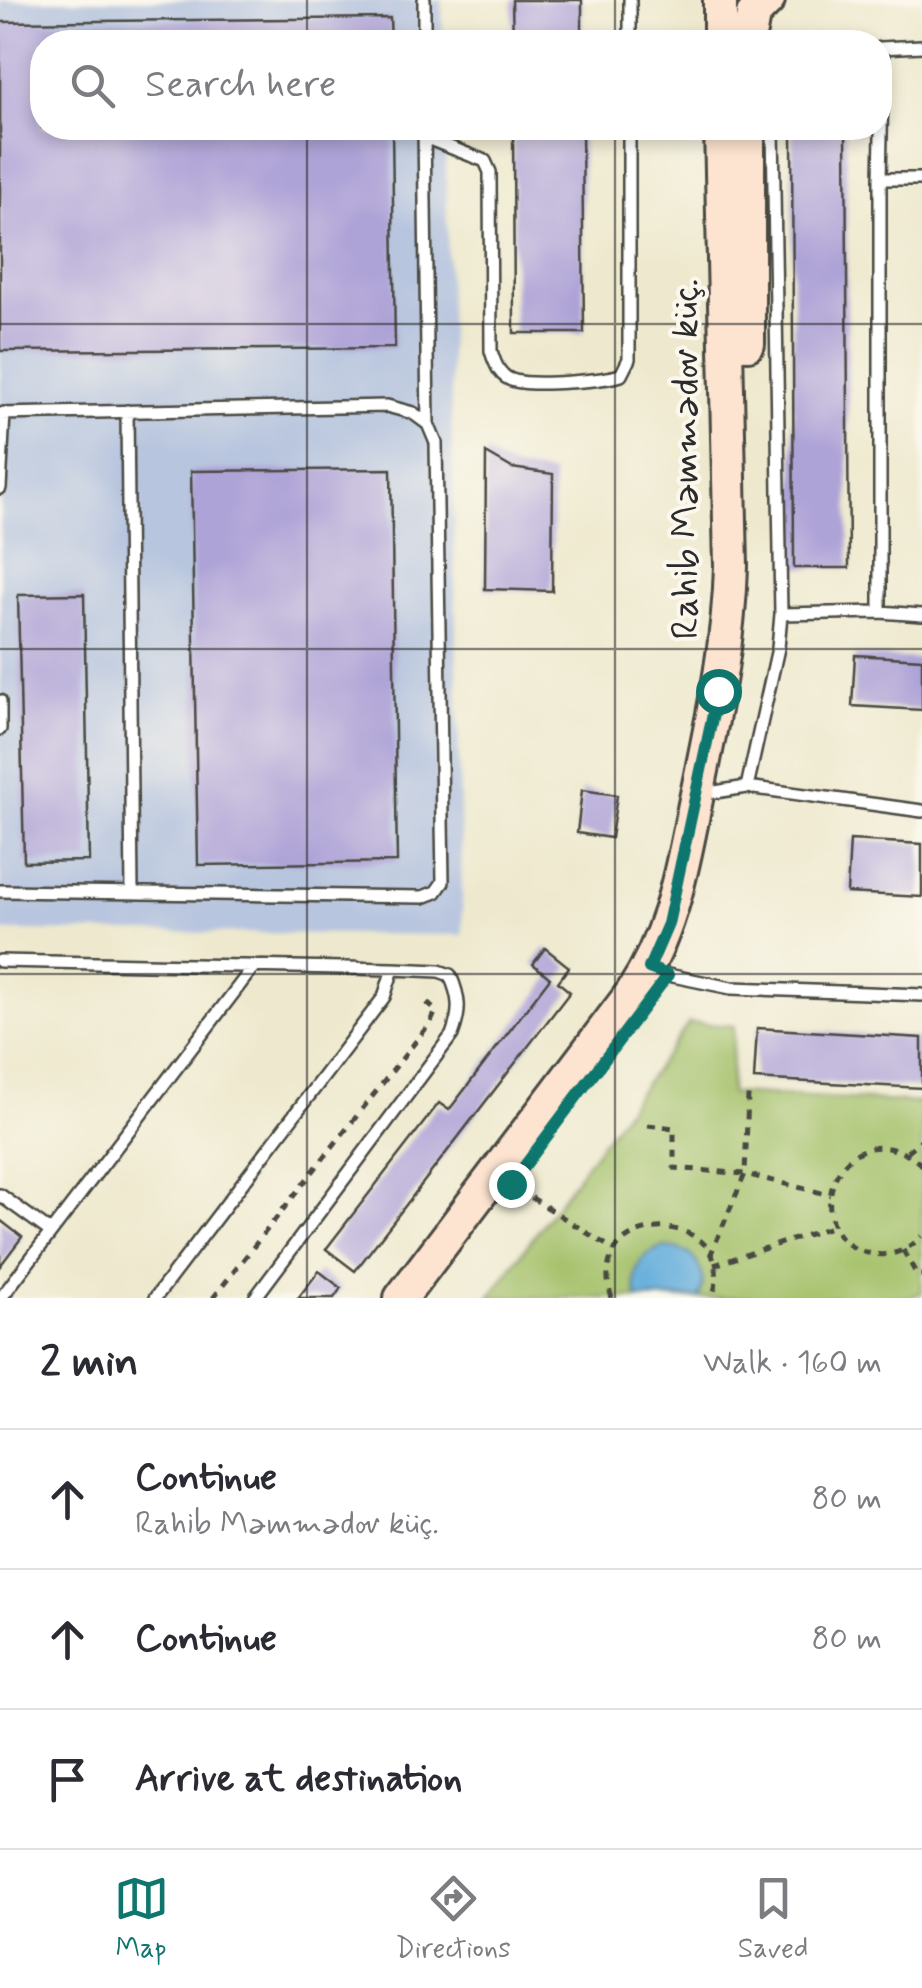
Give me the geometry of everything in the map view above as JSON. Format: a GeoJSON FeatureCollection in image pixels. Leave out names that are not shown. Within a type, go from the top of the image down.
{"type":"FeatureCollection","features":[{"type":"Feature","properties":{"kind":"main road"},"geometry":{"type":"LineString","coordinates":[[720,0],[720,30]]}},
{"type":"Feature","properties":{"kind":"main road"},"geometry":{"type":"LineString","coordinates":[[750,30],[752,15],[768,0]]}},
{"type":"Feature","properties":{"kind":"main road","name":"Rahib Məmmədov küç."},"geometry":{"type":"LineString","coordinates":[[401,1298],[658,971],[739,602],[722,140]]}},
{"type":"Feature","properties":{"kind":"main road"},"geometry":{"type":"LineString","coordinates":[[424,1298],[511,1184],[683,936],[731,789],[741,664],[748,140]]}},
{"type":"Feature","properties":{"kind":"lane"},"geometry":{"type":"LineString","coordinates":[[424,0],[424,30]]}},
{"type":"Feature","properties":{"kind":"lane"},"geometry":{"type":"LineString","coordinates":[[630,0],[630,30]]}},
{"type":"Feature","properties":{"kind":"lane"},"geometry":{"type":"LineString","coordinates":[[892,48],[922,46]]}},
{"type":"Feature","properties":{"kind":"lane"},"geometry":{"type":"LineString","coordinates":[[0,891],[423,896],[436,892],[443,882],[436,443],[428,424],[424,140]]}},
{"type":"Feature","properties":{"kind":"lane"},"geometry":{"type":"LineString","coordinates":[[440,140],[485,162],[490,172],[491,351],[496,368],[513,382],[600,381],[621,375],[629,359],[630,140]]}},
{"type":"Feature","properties":{"kind":"lane"},"geometry":{"type":"LineString","coordinates":[[773,140],[781,614],[778,648],[731,789],[922,811]]}},
{"type":"Feature","properties":{"kind":"lane"},"geometry":{"type":"LineString","coordinates":[[880,612],[881,140]]}},
{"type":"Feature","properties":{"kind":"lane"},"geometry":{"type":"LineString","coordinates":[[880,179],[922,179]]}},
{"type":"Feature","properties":{"kind":"lane"},"geometry":{"type":"LineString","coordinates":[[0,488],[2,414],[387,406],[413,413],[428,424]]}},
{"type":"Feature","properties":{"kind":"lane"},"geometry":{"type":"LineString","coordinates":[[127,412],[132,892]]}},
{"type":"Feature","properties":{"kind":"lane"},"geometry":{"type":"LineString","coordinates":[[781,614],[922,615]]}},
{"type":"Feature","properties":{"kind":"lane"},"geometry":{"type":"LineString","coordinates":[[0,701],[0,729]]}},
{"type":"Feature","properties":{"kind":"lane"},"geometry":{"type":"LineString","coordinates":[[0,962],[394,970],[450,975],[459,996],[460,1015],[452,1035],[255,1298]]}},
{"type":"Feature","properties":{"kind":"lane"},"geometry":{"type":"LineString","coordinates":[[0,1298],[254,966]]}},
{"type":"Feature","properties":{"kind":"lane"},"geometry":{"type":"LineString","coordinates":[[155,1298],[384,996],[394,970]]}},
{"type":"Feature","properties":{"kind":"lane"},"geometry":{"type":"LineString","coordinates":[[658,971],[731,988],[922,995]]}},
{"type":"Feature","properties":{"kind":"lane"},"geometry":{"type":"LineString","coordinates":[[0,1195],[51,1232]]}},
{"type":"Feature","properties":{"kind":"path"},"geometry":{"type":"LineString","coordinates":[[214,1298],[430,1022],[436,1011],[425,1001]]}},
{"type":"Feature","properties":{"kind":"path"},"geometry":{"type":"LineString","coordinates":[[710,1256],[745,1174],[748,1096]]}},
{"type":"Feature","properties":{"kind":"path"},"geometry":{"type":"LineString","coordinates":[[648,1126],[674,1128],[674,1168],[745,1174],[830,1195]]}},
{"type":"Feature","properties":{"kind":"path"},"geometry":{"type":"LineString","coordinates":[[906,1152],[922,1139]]}},
{"type":"Feature","properties":{"kind":"path"},"geometry":{"type":"LineString","coordinates":[[922,1164],[906,1152],[884,1147],[862,1150],[844,1163],[831,1182],[828,1204],[834,1226],[849,1244],[869,1254],[892,1254],[922,1236]]}},
{"type":"Feature","properties":{"kind":"path"},"geometry":{"type":"LineString","coordinates":[[511,1184],[616,1251]]}},
{"type":"Feature","properties":{"kind":"path"},"geometry":{"type":"LineString","coordinates":[[612,1298],[609,1268],[616,1251],[630,1236],[649,1227],[670,1226],[690,1233],[705,1246],[714,1265],[716,1287],[712,1298]]}},
{"type":"Feature","properties":{"kind":"path"},"geometry":{"type":"LineString","coordinates":[[714,1265],[834,1226]]}},
{"type":"Feature","properties":{"kind":"path"},"geometry":{"type":"LineString","coordinates":[[903,1250],[916,1274],[922,1275]]}},
{"type":"Feature","properties":{"kind":"shaded area"},"geometry":{"type":"Polygon","coordinates":[[[0,0],[442,0],[443,30],[30,30],[30,140],[445,140],[463,935],[0,931],[0,0]]]}},
{"type":"Feature","properties":{"kind":"green space"},"geometry":{"type":"Polygon","coordinates":[[[689,1023],[734,1026],[730,1093],[922,1103],[922,1293],[908,1298],[489,1298],[689,1023]]]}},
{"type":"Feature","properties":{"kind":"water"},"geometry":{"type":"Polygon","coordinates":[[[662,1247],[682,1251],[696,1262],[702,1278],[699,1298],[638,1298],[638,1267],[647,1255],[662,1247]]]}},
{"type":"Feature","properties":{"kind":"building"},"geometry":{"type":"Polygon","coordinates":[[[512,0],[582,0],[582,30],[513,30],[512,0]]]}},
{"type":"Feature","properties":{"kind":"building"},"geometry":{"type":"Polygon","coordinates":[[[390,18],[390,30],[30,30],[30,140],[392,140],[395,348],[0,351],[0,22],[390,18]]]}},
{"type":"Feature","properties":{"kind":"building"},"geometry":{"type":"Polygon","coordinates":[[[513,140],[582,140],[584,333],[514,333],[513,140]]]}},
{"type":"Feature","properties":{"kind":"building"},"geometry":{"type":"Polygon","coordinates":[[[792,140],[846,140],[849,568],[794,568],[792,140]]]}},
{"type":"Feature","properties":{"kind":"building"},"geometry":{"type":"Polygon","coordinates":[[[486,453],[512,468],[553,474],[552,591],[485,589],[486,453]]]}},
{"type":"Feature","properties":{"kind":"building"},"geometry":{"type":"Polygon","coordinates":[[[391,469],[397,862],[198,865],[191,471],[391,469]]]}},
{"type":"Feature","properties":{"kind":"building"},"geometry":{"type":"Polygon","coordinates":[[[84,594],[89,861],[24,862],[18,595],[84,594]]]}},
{"type":"Feature","properties":{"kind":"building"},"geometry":{"type":"Polygon","coordinates":[[[855,655],[922,659],[922,710],[852,706],[855,655]]]}},
{"type":"Feature","properties":{"kind":"building"},"geometry":{"type":"Polygon","coordinates":[[[582,790],[617,795],[611,838],[577,833],[582,790]]]}},
{"type":"Feature","properties":{"kind":"building"},"geometry":{"type":"Polygon","coordinates":[[[850,840],[922,844],[922,897],[847,893],[850,840]]]}},
{"type":"Feature","properties":{"kind":"building"},"geometry":{"type":"Polygon","coordinates":[[[545,948],[569,967],[558,982],[570,992],[355,1271],[326,1249],[439,1103],[449,1110],[550,978],[533,964],[545,948]]]}},
{"type":"Feature","properties":{"kind":"building"},"geometry":{"type":"Polygon","coordinates":[[[757,1028],[922,1038],[922,1088],[754,1079],[757,1028]]]}},
{"type":"Feature","properties":{"kind":"building"},"geometry":{"type":"Polygon","coordinates":[[[0,1220],[22,1237],[0,1266],[0,1220]]]}},
{"type":"Feature","properties":{"kind":"building"},"geometry":{"type":"Polygon","coordinates":[[[319,1271],[341,1288],[334,1298],[298,1298],[319,1271]]]}},
{"type":"Feature","properties":{"kind":"route"},"geometry":{"type":"LineString","coordinates":[[511,1184],[668,975],[649,968],[668,924],[678,885],[718,691]]}}]}
